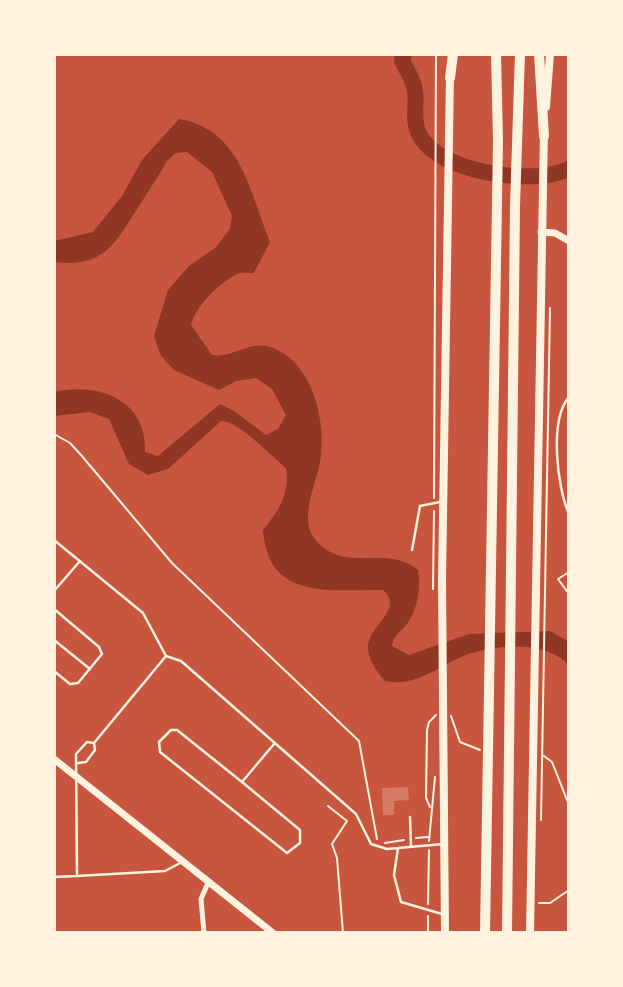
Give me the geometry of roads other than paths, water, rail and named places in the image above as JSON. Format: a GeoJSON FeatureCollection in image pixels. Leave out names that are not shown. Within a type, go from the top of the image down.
{"type":"FeatureCollection","features":[{"type":"Feature","properties":{"kind":"highway"},"geometry":{"type":"LineString","coordinates":[[450,78],[452,54]]}},
{"type":"Feature","properties":{"kind":"highway"},"geometry":{"type":"LineString","coordinates":[[485,933],[498,141],[496,54]]}},
{"type":"Feature","properties":{"kind":"highway"},"geometry":{"type":"LineString","coordinates":[[507,933],[515,206],[520,54]]}},
{"type":"Feature","properties":{"kind":"highway"},"geometry":{"type":"LineString","coordinates":[[539,54],[544,138]]}},
{"type":"Feature","properties":{"kind":"main road"},"geometry":{"type":"LineString","coordinates":[[530,933],[541,210],[550,54]]}},
{"type":"Feature","properties":{"kind":"main road"},"geometry":{"type":"LineString","coordinates":[[445,933],[437,581],[443,502],[450,78]]}},
{"type":"Feature","properties":{"kind":"street"},"geometry":{"type":"LineString","coordinates":[[541,232],[551,232],[569,241]]}},
{"type":"Feature","properties":{"kind":"street"},"geometry":{"type":"LineString","coordinates":[[54,759],[273,933]]}},
{"type":"Feature","properties":{"kind":"street"},"geometry":{"type":"LineString","coordinates":[[204,933],[201,899],[208,883]]}},
{"type":"Feature","properties":{"kind":"lane"},"geometry":{"type":"LineString","coordinates":[[569,397],[559,414],[557,475],[569,513]]}},
{"type":"Feature","properties":{"kind":"lane"},"geometry":{"type":"LineString","coordinates":[[412,550],[417,511],[424,503],[443,502]]}},
{"type":"Feature","properties":{"kind":"lane"},"geometry":{"type":"LineString","coordinates":[[54,540],[143,613],[166,656],[181,660],[356,814],[371,844],[381,849],[443,844]]}},
{"type":"Feature","properties":{"kind":"lane"},"geometry":{"type":"LineString","coordinates":[[54,591],[80,561]]}},
{"type":"Feature","properties":{"kind":"lane"},"geometry":{"type":"LineString","coordinates":[[54,609],[99,648],[102,654],[78,683],[70,684],[54,671]]}},
{"type":"Feature","properties":{"kind":"lane"},"geometry":{"type":"LineString","coordinates":[[54,640],[90,669]]}},
{"type":"Feature","properties":{"kind":"lane"},"geometry":{"type":"LineString","coordinates":[[78,764],[86,761],[95,750],[94,743],[166,656]]}},
{"type":"Feature","properties":{"kind":"lane"},"geometry":{"type":"LineString","coordinates":[[171,730],[177,730],[242,782],[300,830],[302,839],[294,850],[283,853],[160,752],[159,742],[171,730]]}},
{"type":"Feature","properties":{"kind":"lane"},"geometry":{"type":"LineString","coordinates":[[77,876],[76,754],[87,742],[94,743]]}},
{"type":"Feature","properties":{"kind":"lane"},"geometry":{"type":"LineString","coordinates":[[242,782],[275,744]]}},
{"type":"Feature","properties":{"kind":"lane"},"geometry":{"type":"LineString","coordinates":[[410,817],[411,846]]}},
{"type":"Feature","properties":{"kind":"lane"},"geometry":{"type":"LineString","coordinates":[[398,848],[394,876],[397,895],[406,905],[445,915]]}},
{"type":"Feature","properties":{"kind":"lane"},"geometry":{"type":"LineString","coordinates":[[54,877],[165,871],[182,862]]}},
{"type":"Feature","properties":{"kind":"waterway"},"geometry":{"type":"LineString","coordinates":[[404,54],[402,61],[414,87],[417,129],[429,147],[465,167],[511,176],[553,174],[569,169]]}}]}
